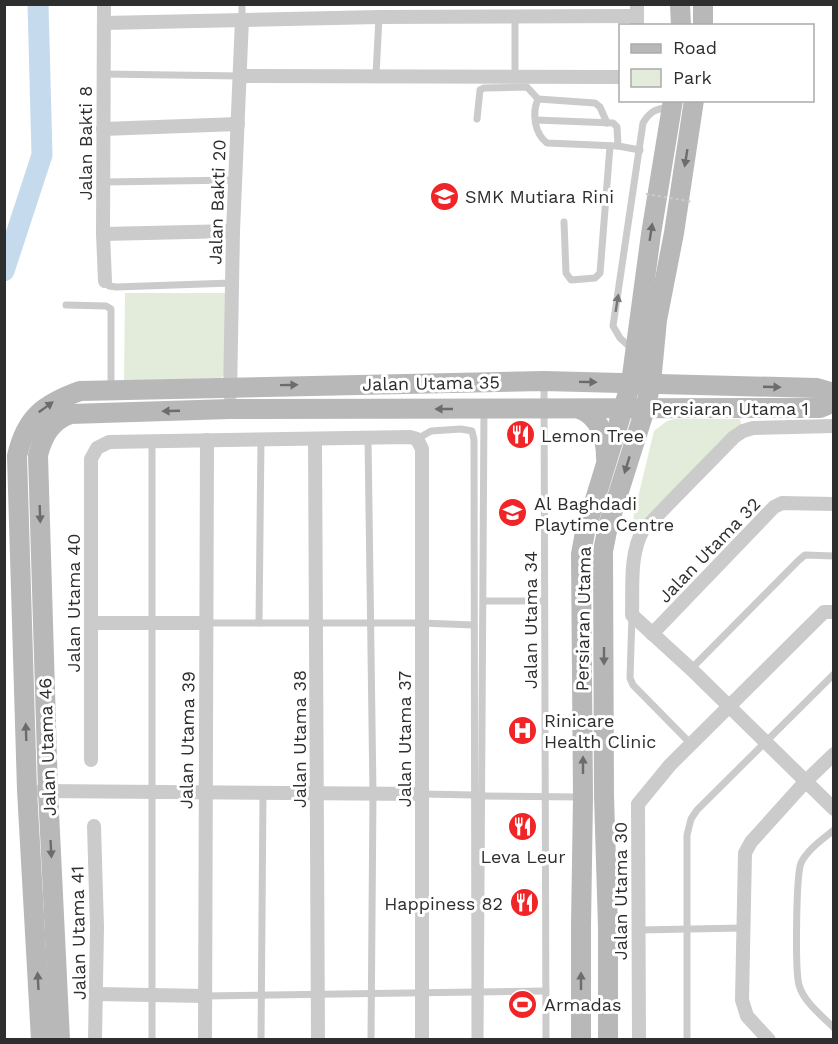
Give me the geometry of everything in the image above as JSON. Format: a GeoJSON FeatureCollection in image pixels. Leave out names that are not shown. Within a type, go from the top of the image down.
{"type":"FeatureCollection","features":[{"type":"Feature","properties":{"kind":"street","name":"Jalan Bakti 8"},"geometry":{"type":"LineString","coordinates":[[104,4],[103,234],[105,281]]}},
{"type":"Feature","properties":{"kind":"street"},"geometry":{"type":"LineString","coordinates":[[680,4],[681,24]]}},
{"type":"Feature","properties":{"kind":"street"},"geometry":{"type":"LineString","coordinates":[[703,4],[703,24]]}},
{"type":"Feature","properties":{"kind":"street"},"geometry":{"type":"LineString","coordinates":[[104,23],[500,10],[515,16],[637,15]]}},
{"type":"Feature","properties":{"kind":"street","name":"Jalan Bakti 20"},"geometry":{"type":"LineString","coordinates":[[231,386],[233,231],[242,19]]}},
{"type":"Feature","properties":{"kind":"street"},"geometry":{"type":"LineString","coordinates":[[240,76],[619,77]]}},
{"type":"Feature","properties":{"kind":"street","name":"Persiaran Utama"},"geometry":{"type":"LineString","coordinates":[[581,1040],[580,926],[583,797],[581,554],[585,532],[624,409],[641,383],[657,320],[674,232],[694,102]]}},
{"type":"Feature","properties":{"kind":"street","name":"Persiaran Utama"},"geometry":{"type":"LineString","coordinates":[[608,1040],[603,551],[608,526],[645,409],[636,353],[651,234],[673,103]]}},
{"type":"Feature","properties":{"kind":"street"},"geometry":{"type":"LineString","coordinates":[[103,129],[238,124]]}},
{"type":"Feature","properties":{"kind":"street"},"geometry":{"type":"LineString","coordinates":[[103,234],[233,231]]}},
{"type":"Feature","properties":{"kind":"street"},"geometry":{"type":"LineString","coordinates":[[657,320],[662,359],[670,374],[680,379],[739,386]]}},
{"type":"Feature","properties":{"kind":"street","name":"Jalan Utama 35"},"geometry":{"type":"LineString","coordinates":[[17,456],[25,432],[40,411],[57,399],[80,391],[544,381],[641,383]]}},
{"type":"Feature","properties":{"kind":"street","name":"Persiaran Utama 1"},"geometry":{"type":"LineString","coordinates":[[641,383],[817,388],[834,393]]}},
{"type":"Feature","properties":{"kind":"street"},"geometry":{"type":"LineString","coordinates":[[230,410],[231,386]]}},
{"type":"Feature","properties":{"kind":"street","name":"Persiaran Utama 1"},"geometry":{"type":"LineString","coordinates":[[624,409],[820,408],[834,402]]}},
{"type":"Feature","properties":{"kind":"street"},"geometry":{"type":"LineString","coordinates":[[580,409],[588,412],[598,424],[606,443],[607,462]]}},
{"type":"Feature","properties":{"kind":"street","name":"Jalan Utama 35"},"geometry":{"type":"LineString","coordinates":[[38,455],[42,441],[49,430],[59,419],[70,414],[230,410],[624,409]]}},
{"type":"Feature","properties":{"kind":"street"},"geometry":{"type":"LineString","coordinates":[[834,426],[753,428],[734,437],[643,530],[637,541],[632,615],[691,669],[834,809]]}},
{"type":"Feature","properties":{"kind":"street"},"geometry":{"type":"LineString","coordinates":[[152,441],[410,437],[417,439]]}},
{"type":"Feature","properties":{"kind":"street","name":"Jalan Utama 38"},"geometry":{"type":"LineString","coordinates":[[315,439],[318,1040]]}},
{"type":"Feature","properties":{"kind":"street","name":"Jalan Utama 37"},"geometry":{"type":"LineString","coordinates":[[417,439],[422,449],[422,1040]]}},
{"type":"Feature","properties":{"kind":"street","name":"Jalan Utama 39"},"geometry":{"type":"LineString","coordinates":[[205,1040],[204,792],[207,440]]}},
{"type":"Feature","properties":{"kind":"street","name":"Jalan Utama 40"},"geometry":{"type":"LineString","coordinates":[[90,760],[91,459],[97,448],[109,442],[152,441]]}},
{"type":"Feature","properties":{"kind":"street","name":"Jalan Utama 46"},"geometry":{"type":"LineString","coordinates":[[38,455],[48,791],[60,1040]]}},
{"type":"Feature","properties":{"kind":"street","name":"Jalan Utama 46"},"geometry":{"type":"LineString","coordinates":[[17,456],[27,790],[41,1040]]}},
{"type":"Feature","properties":{"kind":"street","name":"Jalan Utama 32"},"geometry":{"type":"LineString","coordinates":[[652,634],[774,507],[782,503],[834,504]]}},
{"type":"Feature","properties":{"kind":"street","name":"Jalan Utama 30"},"geometry":{"type":"LineString","coordinates":[[639,1040],[638,804],[652,785],[691,744],[824,612],[834,612]]}},
{"type":"Feature","properties":{"kind":"street"},"geometry":{"type":"LineString","coordinates":[[91,623],[206,623]]}},
{"type":"Feature","properties":{"kind":"street"},"geometry":{"type":"LineString","coordinates":[[769,1040],[747,1016],[742,1000],[745,854],[751,842],[806,781],[834,754]]}},
{"type":"Feature","properties":{"kind":"street"},"geometry":{"type":"LineString","coordinates":[[27,790],[422,794]]}},
{"type":"Feature","properties":{"kind":"street","name":"Jalan Utama 41"},"geometry":{"type":"LineString","coordinates":[[94,826],[97,994],[95,1040]]}},
{"type":"Feature","properties":{"kind":"street"},"geometry":{"type":"LineString","coordinates":[[97,994],[205,996]]}},
{"type":"Feature","properties":{"kind":"lane"},"geometry":{"type":"LineString","coordinates":[[242,4],[242,19]]}},
{"type":"Feature","properties":{"kind":"lane"},"geometry":{"type":"LineString","coordinates":[[374,13],[376,75]]}},
{"type":"Feature","properties":{"kind":"lane"},"geometry":{"type":"LineString","coordinates":[[515,16],[515,76]]}},
{"type":"Feature","properties":{"kind":"lane"},"geometry":{"type":"LineString","coordinates":[[104,74],[240,76]]}},
{"type":"Feature","properties":{"kind":"lane"},"geometry":{"type":"LineString","coordinates":[[477,119],[480,90],[527,87],[538,99],[595,104],[600,107],[608,123]]}},
{"type":"Feature","properties":{"kind":"lane"},"geometry":{"type":"LineString","coordinates":[[538,99],[535,107],[536,120],[540,138],[547,143],[614,146],[640,150]]}},
{"type":"Feature","properties":{"kind":"lane"},"geometry":{"type":"LineString","coordinates":[[636,353],[624,343],[614,326],[643,123],[656,109],[673,103]]}},
{"type":"Feature","properties":{"kind":"lane"},"geometry":{"type":"LineString","coordinates":[[536,120],[613,123],[617,127],[600,273],[595,278],[571,279],[566,273],[564,222]]}},
{"type":"Feature","properties":{"kind":"lane"},"geometry":{"type":"LineString","coordinates":[[104,182],[236,180]]}},
{"type":"Feature","properties":{"kind":"lane"},"geometry":{"type":"LineString","coordinates":[[105,281],[109,286],[116,287],[233,284]]}},
{"type":"Feature","properties":{"kind":"lane"},"geometry":{"type":"LineString","coordinates":[[66,305],[106,306],[111,309],[111,390]]}},
{"type":"Feature","properties":{"kind":"lane","name":"Jalan Utama 34"},"geometry":{"type":"LineString","coordinates":[[544,381],[546,1040]]}},
{"type":"Feature","properties":{"kind":"lane"},"geometry":{"type":"LineString","coordinates":[[478,795],[484,601],[484,410]]}},
{"type":"Feature","properties":{"kind":"lane"},"geometry":{"type":"LineString","coordinates":[[417,439],[430,431],[460,429],[472,431],[480,1040]]}},
{"type":"Feature","properties":{"kind":"lane"},"geometry":{"type":"LineString","coordinates":[[368,438],[372,794],[371,1040]]}},
{"type":"Feature","properties":{"kind":"lane"},"geometry":{"type":"LineString","coordinates":[[260,623],[261,439]]}},
{"type":"Feature","properties":{"kind":"lane"},"geometry":{"type":"LineString","coordinates":[[152,441],[152,1040]]}},
{"type":"Feature","properties":{"kind":"lane"},"geometry":{"type":"LineString","coordinates":[[691,669],[799,560],[806,555],[834,556]]}},
{"type":"Feature","properties":{"kind":"lane"},"geometry":{"type":"LineString","coordinates":[[484,601],[544,601]]}},
{"type":"Feature","properties":{"kind":"lane"},"geometry":{"type":"LineString","coordinates":[[632,615],[630,678],[633,685],[691,744]]}},
{"type":"Feature","properties":{"kind":"lane"},"geometry":{"type":"LineString","coordinates":[[206,623],[474,625]]}},
{"type":"Feature","properties":{"kind":"lane"},"geometry":{"type":"LineString","coordinates":[[687,1040],[687,835],[691,819],[697,810],[834,674]]}},
{"type":"Feature","properties":{"kind":"lane"},"geometry":{"type":"LineString","coordinates":[[261,1040],[263,793]]}},
{"type":"Feature","properties":{"kind":"lane"},"geometry":{"type":"LineString","coordinates":[[422,794],[583,797]]}},
{"type":"Feature","properties":{"kind":"lane"},"geometry":{"type":"LineString","coordinates":[[834,830],[808,853],[801,864],[797,918],[799,984],[806,998],[834,1028]]}},
{"type":"Feature","properties":{"kind":"lane"},"geometry":{"type":"LineString","coordinates":[[638,930],[743,928]]}},
{"type":"Feature","properties":{"kind":"lane"},"geometry":{"type":"LineString","coordinates":[[205,996],[546,991]]}},
{"type":"Feature","properties":{"kind":"lane"},"geometry":{"type":"LineString","coordinates":[[475,1040],[478,992]]}},
{"type":"Feature","properties":{"kind":"path"},"geometry":{"type":"LineString","coordinates":[[646,194],[693,202]]}},
{"type":"Feature","properties":{"kind":"green space"},"geometry":{"type":"Polygon","coordinates":[[[125,293],[227,293],[225,374],[220,379],[124,385],[125,293]]]}},
{"type":"Feature","properties":{"kind":"green space"},"geometry":{"type":"Polygon","coordinates":[[[674,419],[740,419],[741,424],[637,525],[633,521],[634,514],[654,431],[667,421],[674,419]]]}},
{"type":"Feature","properties":{"kind":"waterway"},"geometry":{"type":"LineString","coordinates":[[4,271],[42,155],[38,4]]}},
{"type":"Feature","properties":{"kind":"place","name":"SMK Mutiara Rini"},"geometry":{"type":"Point","coordinates":[444,196]}},
{"type":"Feature","properties":{"kind":"place","name":"Lemon Tree"},"geometry":{"type":"Point","coordinates":[520,435]}},
{"type":"Feature","properties":{"kind":"place","name":"Al Baghdadi Playtime Centre"},"geometry":{"type":"Point","coordinates":[513,513]}},
{"type":"Feature","properties":{"kind":"place","name":"Rinicare Health Clinic"},"geometry":{"type":"Point","coordinates":[523,730]}},
{"type":"Feature","properties":{"kind":"place","name":"Leva Leur"},"geometry":{"type":"Point","coordinates":[523,827]}},
{"type":"Feature","properties":{"kind":"place","name":"Happiness 82"},"geometry":{"type":"Point","coordinates":[524,903]}},
{"type":"Feature","properties":{"kind":"place","name":"Armadas"},"geometry":{"type":"Point","coordinates":[523,1004]}}]}
